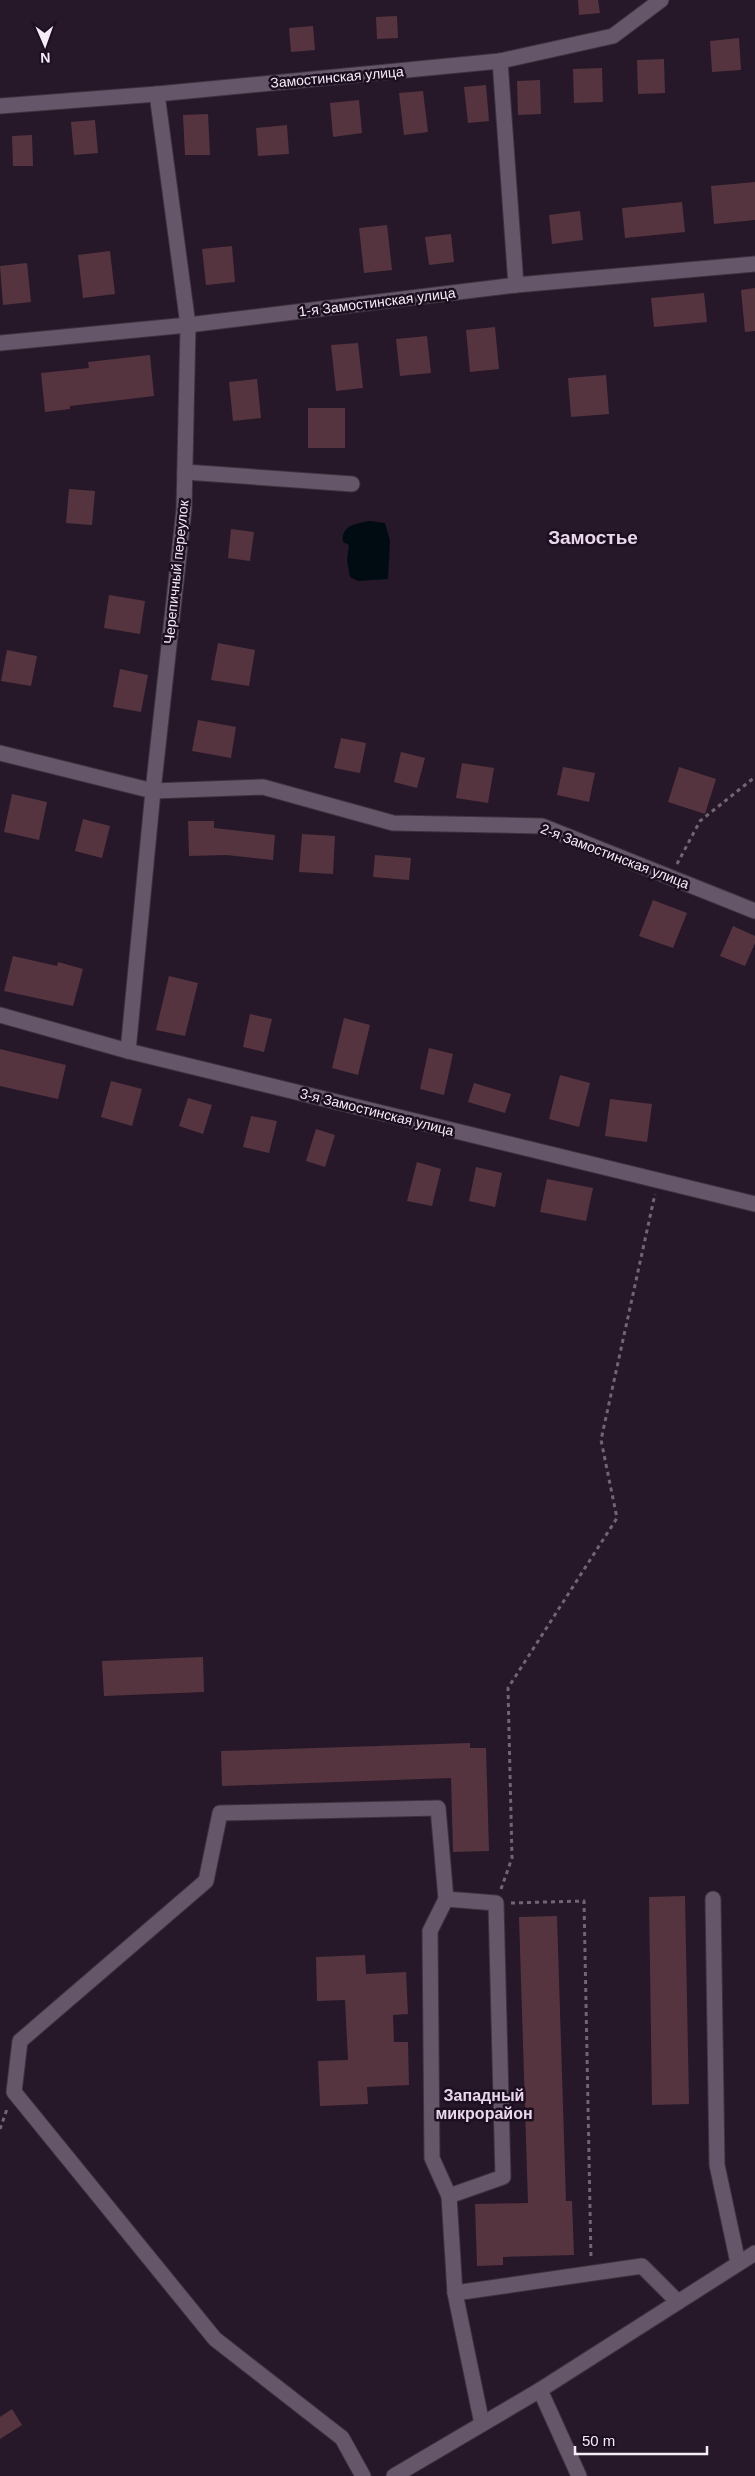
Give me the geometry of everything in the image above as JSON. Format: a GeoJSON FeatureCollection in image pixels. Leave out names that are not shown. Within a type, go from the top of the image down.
{"type":"FeatureCollection","features":[{"type":"Feature","properties":{"kind":"street","name":"Замостинская улица"},"geometry":{"type":"LineString","coordinates":[[0,106],[157,94],[500,61],[612,36],[661,0]]}},
{"type":"Feature","properties":{"kind":"street"},"geometry":{"type":"LineString","coordinates":[[500,61],[516,285]]}},
{"type":"Feature","properties":{"kind":"street","name":"Черепичный переулок"},"geometry":{"type":"LineString","coordinates":[[128,1051],[153,791],[184,509],[188,325],[157,94]]}},
{"type":"Feature","properties":{"kind":"street","name":"1-я Замостинская улица"},"geometry":{"type":"LineString","coordinates":[[0,343],[188,325],[516,285],[755,264]]}},
{"type":"Feature","properties":{"kind":"street"},"geometry":{"type":"LineString","coordinates":[[185,472],[352,484]]}},
{"type":"Feature","properties":{"kind":"street","name":"2-я Замостинская улица"},"geometry":{"type":"LineString","coordinates":[[0,753],[153,791],[263,787],[393,823],[542,826],[755,911]]}},
{"type":"Feature","properties":{"kind":"street","name":"3-я Замостинская улица"},"geometry":{"type":"LineString","coordinates":[[0,1015],[128,1051],[658,1182],[755,1204]]}},
{"type":"Feature","properties":{"kind":"street"},"geometry":{"type":"LineString","coordinates":[[363,2476],[342,2438],[215,2338],[14,2092],[20,2041],[206,1881],[220,1813],[438,1808],[446,1899],[430,1931],[432,2158],[450,2196],[455,2293],[482,2424]]}},
{"type":"Feature","properties":{"kind":"street"},"geometry":{"type":"LineString","coordinates":[[446,1899],[496,1903],[503,2177],[450,2196]]}},
{"type":"Feature","properties":{"kind":"street"},"geometry":{"type":"LineString","coordinates":[[713,1899],[717,2165],[738,2264]]}},
{"type":"Feature","properties":{"kind":"street"},"geometry":{"type":"LineString","coordinates":[[394,2476],[540,2390],[755,2253]]}},
{"type":"Feature","properties":{"kind":"street"},"geometry":{"type":"LineString","coordinates":[[455,2293],[642,2266],[678,2302]]}},
{"type":"Feature","properties":{"kind":"street"},"geometry":{"type":"LineString","coordinates":[[540,2390],[579,2476]]}},
{"type":"Feature","properties":{"kind":"path"},"geometry":{"type":"LineString","coordinates":[[670,877],[700,821],[755,777]]}},
{"type":"Feature","properties":{"kind":"path"},"geometry":{"type":"LineString","coordinates":[[591,2273],[584,1901],[496,1903],[512,1858],[508,1688],[617,1518],[601,1440],[658,1182]]}},
{"type":"Feature","properties":{"kind":"shaded area"},"geometry":{"type":"Polygon","coordinates":[[[369,521],[385,523],[390,541],[388,579],[358,581],[350,577],[347,560],[349,545],[343,542],[344,532],[350,526],[369,521]]]}},
{"type":"Feature","properties":{"kind":"building"},"geometry":{"type":"Polygon","coordinates":[[[578,0],[598,0],[600,13],[579,15],[578,0]]]}},
{"type":"Feature","properties":{"kind":"building"},"geometry":{"type":"Polygon","coordinates":[[[397,16],[398,38],[377,39],[376,17],[397,16]]]}},
{"type":"Feature","properties":{"kind":"building"},"geometry":{"type":"Polygon","coordinates":[[[313,26],[315,50],[291,52],[289,28],[313,26]]]}},
{"type":"Feature","properties":{"kind":"building"},"geometry":{"type":"Polygon","coordinates":[[[739,38],[741,70],[712,72],[710,41],[739,38]]]}},
{"type":"Feature","properties":{"kind":"building"},"geometry":{"type":"Polygon","coordinates":[[[664,59],[665,93],[638,94],[637,60],[664,59]]]}},
{"type":"Feature","properties":{"kind":"building"},"geometry":{"type":"Polygon","coordinates":[[[602,68],[603,102],[574,103],[573,69],[602,68]]]}},
{"type":"Feature","properties":{"kind":"building"},"geometry":{"type":"Polygon","coordinates":[[[540,80],[541,114],[518,115],[517,81],[540,80]]]}},
{"type":"Feature","properties":{"kind":"building"},"geometry":{"type":"Polygon","coordinates":[[[486,85],[489,121],[468,123],[464,87],[486,85]]]}},
{"type":"Feature","properties":{"kind":"building"},"geometry":{"type":"Polygon","coordinates":[[[423,91],[428,132],[404,135],[399,93],[423,91]]]}},
{"type":"Feature","properties":{"kind":"building"},"geometry":{"type":"Polygon","coordinates":[[[359,100],[362,133],[333,137],[330,103],[359,100]]]}},
{"type":"Feature","properties":{"kind":"building"},"geometry":{"type":"Polygon","coordinates":[[[208,114],[210,155],[185,155],[183,115],[208,114]]]}},
{"type":"Feature","properties":{"kind":"building"},"geometry":{"type":"Polygon","coordinates":[[[95,120],[98,153],[74,155],[71,122],[95,120]]]}},
{"type":"Feature","properties":{"kind":"building"},"geometry":{"type":"Polygon","coordinates":[[[287,125],[289,154],[258,156],[256,128],[287,125]]]}},
{"type":"Feature","properties":{"kind":"building"},"geometry":{"type":"Polygon","coordinates":[[[32,135],[33,166],[13,166],[12,136],[32,135]]]}},
{"type":"Feature","properties":{"kind":"building"},"geometry":{"type":"Polygon","coordinates":[[[755,182],[755,220],[714,224],[711,186],[755,182]]]}},
{"type":"Feature","properties":{"kind":"building"},"geometry":{"type":"Polygon","coordinates":[[[682,202],[685,232],[625,238],[622,208],[682,202]]]}},
{"type":"Feature","properties":{"kind":"building"},"geometry":{"type":"Polygon","coordinates":[[[580,211],[583,240],[552,244],[549,215],[580,211]]]}},
{"type":"Feature","properties":{"kind":"building"},"geometry":{"type":"Polygon","coordinates":[[[387,225],[392,270],[364,273],[359,228],[387,225]]]}},
{"type":"Feature","properties":{"kind":"building"},"geometry":{"type":"Polygon","coordinates":[[[451,234],[454,262],[429,265],[425,237],[451,234]]]}},
{"type":"Feature","properties":{"kind":"building"},"geometry":{"type":"Polygon","coordinates":[[[232,246],[235,282],[206,285],[202,249],[232,246]]]}},
{"type":"Feature","properties":{"kind":"building"},"geometry":{"type":"Polygon","coordinates":[[[110,251],[115,294],[83,298],[78,255],[110,251]]]}},
{"type":"Feature","properties":{"kind":"building"},"geometry":{"type":"Polygon","coordinates":[[[27,263],[31,302],[3,305],[0,266],[27,263]]]}},
{"type":"Feature","properties":{"kind":"building"},"geometry":{"type":"Polygon","coordinates":[[[755,288],[755,331],[745,332],[741,290],[755,288]]]}},
{"type":"Feature","properties":{"kind":"building"},"geometry":{"type":"Polygon","coordinates":[[[704,293],[707,322],[654,327],[651,298],[704,293]]]}},
{"type":"Feature","properties":{"kind":"building"},"geometry":{"type":"Polygon","coordinates":[[[495,327],[499,369],[470,372],[466,330],[495,327]]]}},
{"type":"Feature","properties":{"kind":"building"},"geometry":{"type":"Polygon","coordinates":[[[427,336],[431,373],[400,376],[396,339],[427,336]]]}},
{"type":"Feature","properties":{"kind":"building"},"geometry":{"type":"Polygon","coordinates":[[[358,343],[363,388],[336,391],[331,345],[358,343]]]}},
{"type":"Feature","properties":{"kind":"building"},"geometry":{"type":"Polygon","coordinates":[[[150,355],[154,396],[70,406],[70,409],[45,412],[41,373],[89,368],[88,362],[150,355]]]}},
{"type":"Feature","properties":{"kind":"building"},"geometry":{"type":"Polygon","coordinates":[[[606,375],[609,414],[571,417],[568,378],[606,375]]]}},
{"type":"Feature","properties":{"kind":"building"},"geometry":{"type":"Polygon","coordinates":[[[257,379],[261,418],[233,421],[229,382],[257,379]]]}},
{"type":"Feature","properties":{"kind":"building"},"geometry":{"type":"Polygon","coordinates":[[[308,408],[345,408],[345,448],[308,448],[308,408]]]}},
{"type":"Feature","properties":{"kind":"building"},"geometry":{"type":"Polygon","coordinates":[[[69,489],[95,491],[92,525],[66,523],[69,489]]]}},
{"type":"Feature","properties":{"kind":"building"},"geometry":{"type":"Polygon","coordinates":[[[231,529],[254,532],[250,561],[228,558],[231,529]]]}},
{"type":"Feature","properties":{"kind":"building"},"geometry":{"type":"Polygon","coordinates":[[[109,595],[145,601],[140,634],[104,628],[109,595]]]}},
{"type":"Feature","properties":{"kind":"building"},"geometry":{"type":"Polygon","coordinates":[[[218,643],[255,650],[249,686],[211,680],[218,643]]]}},
{"type":"Feature","properties":{"kind":"building"},"geometry":{"type":"Polygon","coordinates":[[[7,650],[37,656],[31,686],[1,681],[7,650]]]}},
{"type":"Feature","properties":{"kind":"building"},"geometry":{"type":"Polygon","coordinates":[[[120,669],[148,675],[141,712],[113,707],[120,669]]]}},
{"type":"Feature","properties":{"kind":"building"},"geometry":{"type":"Polygon","coordinates":[[[198,720],[236,727],[231,758],[192,751],[198,720]]]}},
{"type":"Feature","properties":{"kind":"building"},"geometry":{"type":"Polygon","coordinates":[[[341,738],[366,743],[360,773],[334,768],[341,738]]]}},
{"type":"Feature","properties":{"kind":"building"},"geometry":{"type":"Polygon","coordinates":[[[401,752],[425,758],[417,788],[394,782],[401,752]]]}},
{"type":"Feature","properties":{"kind":"building"},"geometry":{"type":"Polygon","coordinates":[[[462,763],[494,768],[488,803],[456,798],[462,763]]]}},
{"type":"Feature","properties":{"kind":"building"},"geometry":{"type":"Polygon","coordinates":[[[563,767],[595,773],[589,802],[557,795],[563,767]]]}},
{"type":"Feature","properties":{"kind":"building"},"geometry":{"type":"Polygon","coordinates":[[[679,767],[716,779],[705,814],[668,802],[679,767]]]}},
{"type":"Feature","properties":{"kind":"building"},"geometry":{"type":"Polygon","coordinates":[[[12,794],[47,802],[39,840],[4,832],[12,794]]]}},
{"type":"Feature","properties":{"kind":"building"},"geometry":{"type":"Polygon","coordinates":[[[83,819],[110,826],[102,858],[75,851],[83,819]]]}},
{"type":"Feature","properties":{"kind":"building"},"geometry":{"type":"Polygon","coordinates":[[[188,821],[214,821],[214,828],[275,835],[273,860],[226,855],[189,856],[188,821]]]}},
{"type":"Feature","properties":{"kind":"building"},"geometry":{"type":"Polygon","coordinates":[[[302,834],[335,836],[333,874],[299,872],[302,834]]]}},
{"type":"Feature","properties":{"kind":"building"},"geometry":{"type":"Polygon","coordinates":[[[375,855],[411,858],[409,880],[373,877],[375,855]]]}},
{"type":"Feature","properties":{"kind":"building"},"geometry":{"type":"Polygon","coordinates":[[[653,900],[687,913],[673,948],[639,936],[653,900]]]}},
{"type":"Feature","properties":{"kind":"building"},"geometry":{"type":"Polygon","coordinates":[[[733,926],[755,936],[755,943],[745,966],[720,956],[733,926]]]}},
{"type":"Feature","properties":{"kind":"building"},"geometry":{"type":"Polygon","coordinates":[[[13,956],[57,966],[58,962],[83,969],[73,1006],[4,991],[13,956]]]}},
{"type":"Feature","properties":{"kind":"building"},"geometry":{"type":"Polygon","coordinates":[[[169,976],[198,983],[185,1036],[156,1030],[169,976]]]}},
{"type":"Feature","properties":{"kind":"building"},"geometry":{"type":"Polygon","coordinates":[[[250,1014],[272,1019],[264,1052],[243,1047],[250,1014]]]}},
{"type":"Feature","properties":{"kind":"building"},"geometry":{"type":"Polygon","coordinates":[[[344,1018],[370,1025],[358,1075],[332,1068],[344,1018]]]}},
{"type":"Feature","properties":{"kind":"building"},"geometry":{"type":"Polygon","coordinates":[[[429,1048],[453,1054],[444,1095],[420,1089],[429,1048]]]}},
{"type":"Feature","properties":{"kind":"building"},"geometry":{"type":"Polygon","coordinates":[[[0,1049],[66,1065],[58,1099],[0,1086],[0,1049]]]}},
{"type":"Feature","properties":{"kind":"building"},"geometry":{"type":"Polygon","coordinates":[[[560,1075],[590,1083],[579,1127],[549,1119],[560,1075]]]}},
{"type":"Feature","properties":{"kind":"building"},"geometry":{"type":"Polygon","coordinates":[[[111,1081],[142,1089],[132,1126],[101,1117],[111,1081]]]}},
{"type":"Feature","properties":{"kind":"building"},"geometry":{"type":"Polygon","coordinates":[[[474,1083],[511,1094],[505,1113],[468,1102],[474,1083]]]}},
{"type":"Feature","properties":{"kind":"building"},"geometry":{"type":"Polygon","coordinates":[[[188,1098],[212,1105],[203,1134],[179,1126],[188,1098]]]}},
{"type":"Feature","properties":{"kind":"building"},"geometry":{"type":"Polygon","coordinates":[[[610,1099],[652,1104],[647,1142],[605,1136],[610,1099]]]}},
{"type":"Feature","properties":{"kind":"building"},"geometry":{"type":"Polygon","coordinates":[[[251,1116],[277,1121],[269,1153],[243,1147],[251,1116]]]}},
{"type":"Feature","properties":{"kind":"building"},"geometry":{"type":"Polygon","coordinates":[[[316,1129],[335,1135],[325,1167],[306,1161],[316,1129]]]}},
{"type":"Feature","properties":{"kind":"building"},"geometry":{"type":"Polygon","coordinates":[[[417,1162],[441,1169],[432,1206],[407,1201],[417,1162]]]}},
{"type":"Feature","properties":{"kind":"building"},"geometry":{"type":"Polygon","coordinates":[[[476,1167],[502,1173],[495,1207],[469,1201],[476,1167]]]}},
{"type":"Feature","properties":{"kind":"building"},"geometry":{"type":"Polygon","coordinates":[[[547,1179],[593,1188],[586,1221],[540,1212],[547,1179]]]}},
{"type":"Feature","properties":{"kind":"building"},"geometry":{"type":"Polygon","coordinates":[[[203,1657],[204,1692],[104,1696],[102,1661],[203,1657]]]}},
{"type":"Feature","properties":{"kind":"building"},"geometry":{"type":"Polygon","coordinates":[[[470,1743],[470,1748],[486,1748],[489,1851],[453,1852],[451,1778],[222,1786],[221,1751],[470,1743]]]}},
{"type":"Feature","properties":{"kind":"building"},"geometry":{"type":"Polygon","coordinates":[[[685,1896],[689,2104],[652,2105],[649,1897],[685,1896]]]}},
{"type":"Feature","properties":{"kind":"building"},"geometry":{"type":"Polygon","coordinates":[[[557,1916],[566,2201],[572,2201],[574,2255],[503,2257],[503,2265],[477,2266],[475,2204],[528,2203],[519,1917],[557,1916]]]}},
{"type":"Feature","properties":{"kind":"building"},"geometry":{"type":"Polygon","coordinates":[[[365,1955],[366,1974],[406,1972],[408,2014],[393,2015],[394,2042],[408,2042],[409,2085],[367,2087],[368,2104],[320,2106],[318,2061],[348,2060],[345,2000],[317,2001],[316,1957],[365,1955]]]}},
{"type":"Feature","properties":{"kind":"building"},"geometry":{"type":"Polygon","coordinates":[[[12,2409],[22,2425],[0,2439],[0,2417],[12,2409]]]}},
{"type":"Feature","properties":{"kind":"district","name":"Замостье"},"geometry":{"type":"Point","coordinates":[593,537]}},
{"type":"Feature","properties":{"kind":"district","name":"Западный микрорайон"},"geometry":{"type":"Point","coordinates":[484,2104]}}]}
